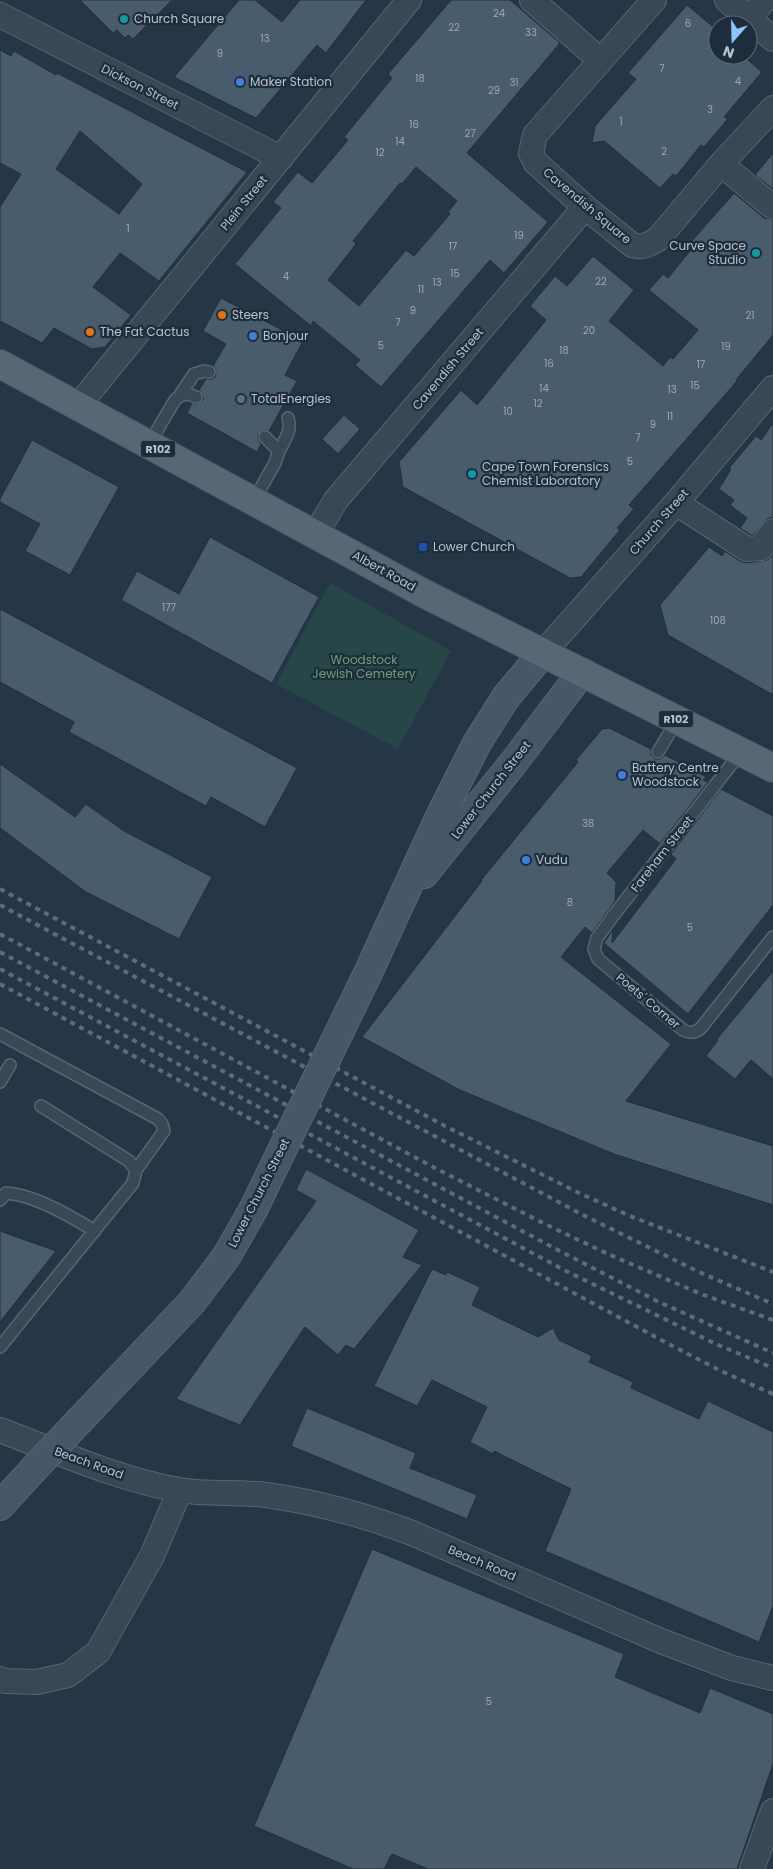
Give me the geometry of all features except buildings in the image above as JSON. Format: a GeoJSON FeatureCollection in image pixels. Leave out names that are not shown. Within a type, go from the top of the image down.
{"type":"FeatureCollection","features":[{"type":"Feature","properties":{"kind":"main road","name":"Albert Road"},"geometry":{"type":"LineString","coordinates":[[0,364],[426,594],[542,654],[772,766]]}},
{"type":"Feature","properties":{"kind":"main road","name":"Lower Church Street"},"geometry":{"type":"LineString","coordinates":[[0,1506],[192,1302],[226,1257],[253,1210],[368,972],[441,814],[477,743],[506,697],[542,654]]}},
{"type":"Feature","properties":{"kind":"main road","name":"Lower Church Street"},"geometry":{"type":"LineString","coordinates":[[398,906],[514,762],[582,672]]}},
{"type":"Feature","properties":{"kind":"street","name":"Plein Street"},"geometry":{"type":"LineString","coordinates":[[78,406],[409,0]]}},
{"type":"Feature","properties":{"kind":"street"},"geometry":{"type":"LineString","coordinates":[[532,0],[600,60]]}},
{"type":"Feature","properties":{"kind":"street","name":"Cavendish Square"},"geometry":{"type":"LineString","coordinates":[[654,0],[535,135],[531,153],[535,162],[585,207],[632,245],[640,247],[658,239],[721,164],[773,108]]}},
{"type":"Feature","properties":{"kind":"street"},"geometry":{"type":"LineString","coordinates":[[727,0],[744,15]]}},
{"type":"Feature","properties":{"kind":"street"},"geometry":{"type":"LineString","coordinates":[[752,15],[764,0]]}},
{"type":"Feature","properties":{"kind":"street","name":"Dickson Street"},"geometry":{"type":"LineString","coordinates":[[0,15],[280,158]]}},
{"type":"Feature","properties":{"kind":"street"},"geometry":{"type":"LineString","coordinates":[[758,26],[773,39]]}},
{"type":"Feature","properties":{"kind":"street"},"geometry":{"type":"LineString","coordinates":[[721,164],[773,207]]}},
{"type":"Feature","properties":{"kind":"street","name":"Cavendish Street"},"geometry":{"type":"LineString","coordinates":[[316,534],[336,500],[585,207]]}},
{"type":"Feature","properties":{"kind":"street","name":"Church Street"},"geometry":{"type":"LineString","coordinates":[[542,654],[676,503],[773,388]]}},
{"type":"Feature","properties":{"kind":"street"},"geometry":{"type":"LineString","coordinates":[[676,503],[748,549],[761,548],[773,531]]}},
{"type":"Feature","properties":{"kind":"street","name":"Beach Road"},"geometry":{"type":"LineString","coordinates":[[0,1430],[112,1473],[180,1490],[264,1495],[329,1506],[374,1518],[661,1641],[732,1668],[773,1678]]}},
{"type":"Feature","properties":{"kind":"street"},"geometry":{"type":"LineString","coordinates":[[0,1679],[5,1681],[38,1682],[68,1675],[98,1652],[152,1556],[180,1490]]}},
{"type":"Feature","properties":{"kind":"street"},"geometry":{"type":"LineString","coordinates":[[752,1869],[773,1811]]}},
{"type":"Feature","properties":{"kind":"lane"},"geometry":{"type":"LineString","coordinates":[[149,444],[162,421],[194,374],[204,371],[210,372]]}},
{"type":"Feature","properties":{"kind":"lane"},"geometry":{"type":"LineString","coordinates":[[180,395],[188,394],[196,397]]}},
{"type":"Feature","properties":{"kind":"lane"},"geometry":{"type":"LineString","coordinates":[[254,500],[275,463],[289,431],[290,424],[288,418]]}},
{"type":"Feature","properties":{"kind":"lane"},"geometry":{"type":"LineString","coordinates":[[265,438],[279,451]]}},
{"type":"Feature","properties":{"kind":"lane"},"geometry":{"type":"LineString","coordinates":[[658,752],[677,720]]}},
{"type":"Feature","properties":{"kind":"lane","name":"Fareham Street"},"geometry":{"type":"LineString","coordinates":[[598,959],[594,949],[598,938],[741,752]]}},
{"type":"Feature","properties":{"kind":"lane","name":"Poets' Corner"},"geometry":{"type":"LineString","coordinates":[[598,959],[683,1030],[692,1033],[701,1028],[773,937]]}},
{"type":"Feature","properties":{"kind":"lane"},"geometry":{"type":"LineString","coordinates":[[0,1034],[158,1119],[164,1131],[136,1170],[132,1183],[0,1347]]}},
{"type":"Feature","properties":{"kind":"lane"},"geometry":{"type":"LineString","coordinates":[[0,1082],[10,1065]]}},
{"type":"Feature","properties":{"kind":"lane"},"geometry":{"type":"LineString","coordinates":[[41,1106],[129,1161],[136,1170]]}},
{"type":"Feature","properties":{"kind":"lane"},"geometry":{"type":"LineString","coordinates":[[0,1200],[6,1194],[17,1194],[62,1212],[95,1231]]}},
{"type":"Feature","properties":{"kind":"green space","name":"Woodstock Jewish Cemetery"},"geometry":{"type":"Polygon","coordinates":[[[330,583],[451,651],[398,749],[276,684],[330,583]]]}},
{"type":"Feature","properties":{"kind":"railway"},"geometry":{"type":"LineString","coordinates":[[0,889],[445,1126],[579,1193],[630,1216],[773,1272]]}},
{"type":"Feature","properties":{"kind":"railway"},"geometry":{"type":"LineString","coordinates":[[0,905],[583,1215],[699,1272],[773,1304]]}},
{"type":"Feature","properties":{"kind":"railway"},"geometry":{"type":"LineString","coordinates":[[0,934],[433,1167],[547,1225],[608,1254],[701,1294],[773,1320]]}},
{"type":"Feature","properties":{"kind":"railway"},"geometry":{"type":"LineString","coordinates":[[0,952],[554,1248],[659,1302],[773,1353]]}},
{"type":"Feature","properties":{"kind":"railway"},"geometry":{"type":"LineString","coordinates":[[0,969],[568,1272],[716,1344],[773,1368]]}},
{"type":"Feature","properties":{"kind":"railway"},"geometry":{"type":"LineString","coordinates":[[0,984],[663,1341],[721,1371],[773,1394]]}},
{"type":"Feature","properties":{"kind":"place","name":"Church Square"},"geometry":{"type":"Point","coordinates":[124,19]}},
{"type":"Feature","properties":{"kind":"place","name":"Maker Station"},"geometry":{"type":"Point","coordinates":[240,82]}},
{"type":"Feature","properties":{"kind":"place","name":"Curve Space Studio"},"geometry":{"type":"Point","coordinates":[756,253]}},
{"type":"Feature","properties":{"kind":"place","name":"Steers"},"geometry":{"type":"Point","coordinates":[222,315]}},
{"type":"Feature","properties":{"kind":"place","name":"The Fat Cactus"},"geometry":{"type":"Point","coordinates":[90,332]}},
{"type":"Feature","properties":{"kind":"place","name":"Bonjour"},"geometry":{"type":"Point","coordinates":[253,336]}},
{"type":"Feature","properties":{"kind":"place","name":"TotalEnergies"},"geometry":{"type":"Point","coordinates":[241,399]}},
{"type":"Feature","properties":{"kind":"place","name":"Cape Town Forensics Chemist Laboratory"},"geometry":{"type":"Point","coordinates":[472,474]}},
{"type":"Feature","properties":{"kind":"place","name":"Lower Church"},"geometry":{"type":"Point","coordinates":[423,547]}},
{"type":"Feature","properties":{"kind":"place","name":"Battery Centre Woodstock"},"geometry":{"type":"Point","coordinates":[622,775]}},
{"type":"Feature","properties":{"kind":"place","name":"Vudu"},"geometry":{"type":"Point","coordinates":[526,860]}}]}
